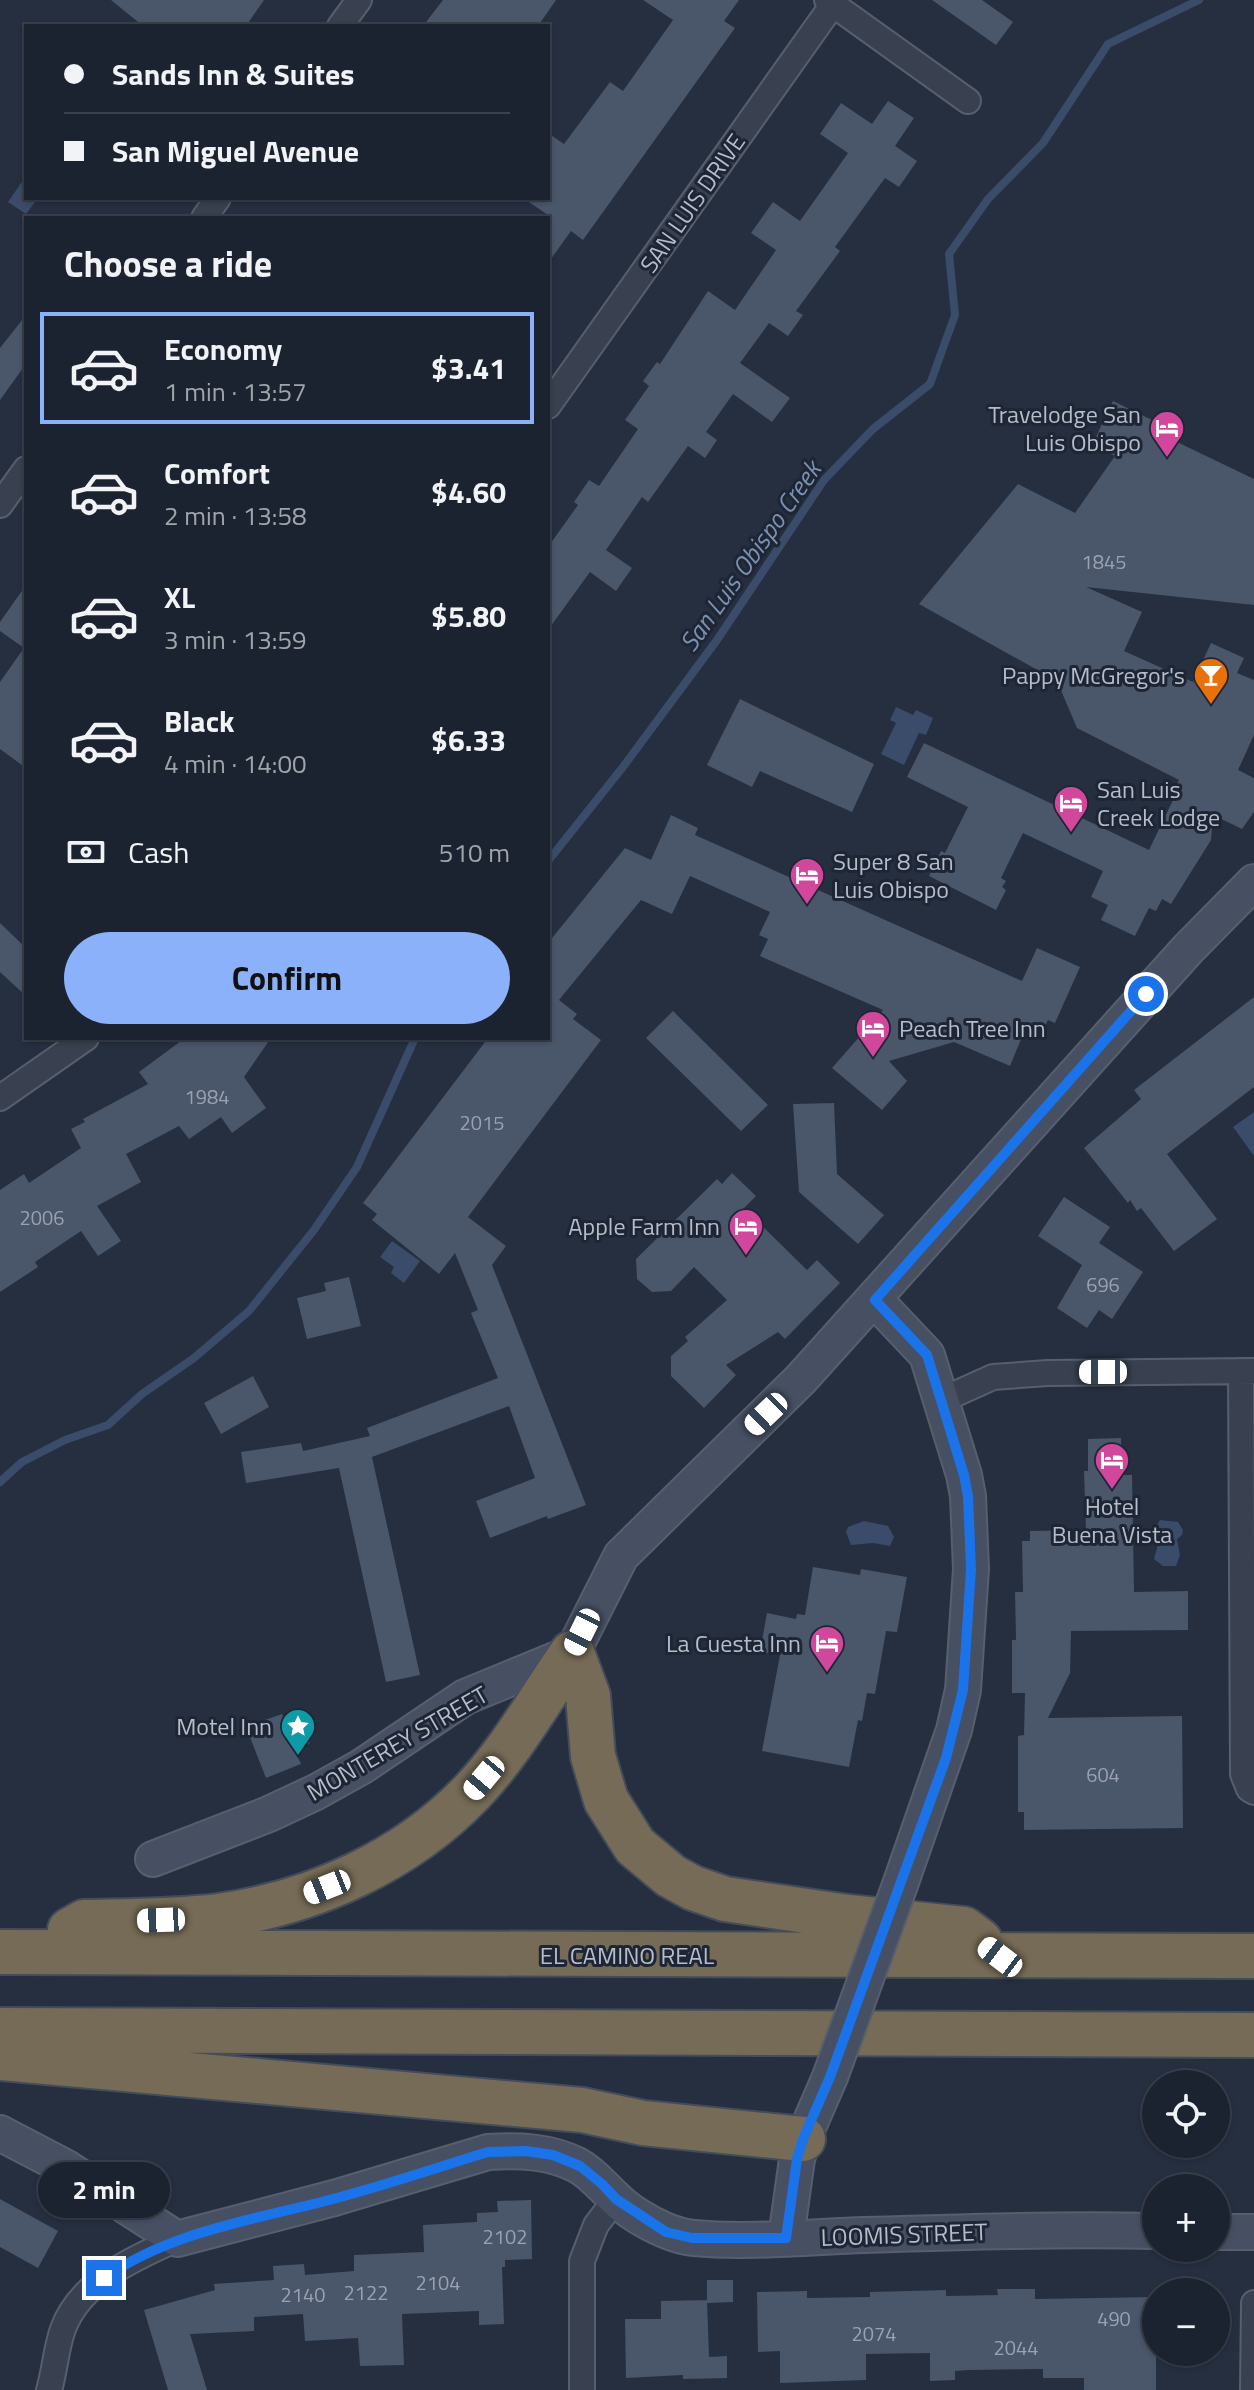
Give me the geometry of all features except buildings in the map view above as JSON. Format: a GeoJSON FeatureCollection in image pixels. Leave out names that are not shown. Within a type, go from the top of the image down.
{"type":"FeatureCollection","features":[{"type":"Feature","properties":{"kind":"highway"},"geometry":{"type":"LineString","coordinates":[[15,1951],[84,1922],[185,1919],[246,1911],[308,1894],[374,1866],[439,1824],[473,1790],[572,1653]]}},
{"type":"Feature","properties":{"kind":"highway"},"geometry":{"type":"LineString","coordinates":[[572,1653],[588,1696],[593,1756],[606,1800],[635,1846],[671,1876],[708,1894],[756,1905],[964,1929],[1000,1957]]}},
{"type":"Feature","properties":{"kind":"highway","name":"EL CAMINO REAL"},"geometry":{"type":"LineString","coordinates":[[15,1951],[1254,1956]]}},
{"type":"Feature","properties":{"kind":"highway"},"geometry":{"type":"LineString","coordinates":[[0,2030],[1254,2035]]}},
{"type":"Feature","properties":{"kind":"highway"},"geometry":{"type":"LineString","coordinates":[[0,2058],[582,2110],[643,2123],[803,2139]]}},
{"type":"Feature","properties":{"kind":"street"},"geometry":{"type":"LineString","coordinates":[[341,24],[359,0]]}},
{"type":"Feature","properties":{"kind":"street"},"geometry":{"type":"LineString","coordinates":[[832,1],[968,101]]}},
{"type":"Feature","properties":{"kind":"street","name":"SAN LUIS DRIVE"},"geometry":{"type":"LineString","coordinates":[[550,403],[832,1]]}},
{"type":"Feature","properties":{"kind":"street"},"geometry":{"type":"LineString","coordinates":[[0,505],[24,472]]}},
{"type":"Feature","properties":{"kind":"street"},"geometry":{"type":"LineString","coordinates":[[572,1653],[621,1556],[801,1379],[1146,994],[1254,882]]}},
{"type":"Feature","properties":{"kind":"street"},"geometry":{"type":"LineString","coordinates":[[4,1085],[83,1040]]}},
{"type":"Feature","properties":{"kind":"street"},"geometry":{"type":"LineString","coordinates":[[786,2238],[797,2159],[803,2139],[830,2077],[900,1885],[954,1730],[963,1690],[971,1569],[968,1496],[956,1445],[927,1355],[875,1300]]}},
{"type":"Feature","properties":{"kind":"street"},"geometry":{"type":"LineString","coordinates":[[942,1400],[993,1377],[1048,1373],[1247,1371],[1243,1774],[1252,1790]]}},
{"type":"Feature","properties":{"kind":"street","name":"MONTEREY STREET"},"geometry":{"type":"LineString","coordinates":[[153,1859],[269,1814],[316,1792],[361,1767],[465,1697],[572,1653]]}},
{"type":"Feature","properties":{"kind":"street"},"geometry":{"type":"LineString","coordinates":[[0,2133],[65,2167],[177,2239]]}},
{"type":"Feature","properties":{"kind":"street","name":"LOOMIS STREET"},"geometry":{"type":"LineString","coordinates":[[177,2239],[334,2198],[488,2152],[526,2151],[553,2155],[580,2166],[616,2199],[666,2232],[692,2238],[1045,2229],[1142,2231]]}},
{"type":"Feature","properties":{"kind":"street"},"geometry":{"type":"LineString","coordinates":[[582,2390],[582,2261],[596,2225],[616,2199]]}},
{"type":"Feature","properties":{"kind":"street"},"geometry":{"type":"LineString","coordinates":[[1230,2232],[1254,2232]]}},
{"type":"Feature","properties":{"kind":"street"},"geometry":{"type":"LineString","coordinates":[[49,2390],[62,2332],[70,2312],[89,2291],[120,2267],[177,2239]]}},
{"type":"Feature","properties":{"kind":"street"},"geometry":{"type":"LineString","coordinates":[[1253,2390],[1254,2303]]}},
{"type":"Feature","properties":{"kind":"water"},"geometry":{"type":"Polygon","coordinates":[[[24,179],[24,200],[36,200],[26,214],[8,202],[24,179]]]}},
{"type":"Feature","properties":{"kind":"water"},"geometry":{"type":"Polygon","coordinates":[[[896,707],[913,715],[916,710],[933,718],[926,735],[919,733],[904,765],[881,754],[896,723],[890,720],[896,707]]]}},
{"type":"Feature","properties":{"kind":"water"},"geometry":{"type":"Polygon","coordinates":[[[1254,1112],[1254,1156],[1233,1127],[1254,1112]]]}},
{"type":"Feature","properties":{"kind":"water"},"geometry":{"type":"Polygon","coordinates":[[[392,1241],[420,1261],[404,1283],[391,1273],[394,1267],[380,1257],[392,1241]]]}},
{"type":"Feature","properties":{"kind":"water"},"geometry":{"type":"Polygon","coordinates":[[[1160,1520],[1178,1522],[1183,1530],[1177,1539],[1180,1555],[1176,1566],[1163,1566],[1154,1559],[1160,1520]]]}},
{"type":"Feature","properties":{"kind":"water"},"geometry":{"type":"Polygon","coordinates":[[[864,1521],[888,1526],[894,1537],[890,1546],[873,1543],[851,1545],[846,1532],[848,1527],[864,1521]]]}},
{"type":"Feature","properties":{"kind":"waterway","name":"San Luis Obispo Creek"},"geometry":{"type":"LineString","coordinates":[[550,858],[623,767],[717,640],[824,480],[873,429],[930,384],[955,315],[949,254],[988,199],[1043,143],[1108,44],[1199,0]]}},
{"type":"Feature","properties":{"kind":"waterway","name":"San Luis Obispo Creek"},"geometry":{"type":"LineString","coordinates":[[0,1482],[22,1462],[65,1440],[108,1425],[142,1394],[194,1358],[249,1311],[314,1230],[357,1167],[414,1040]]}},
{"type":"Feature","properties":{"kind":"place","name":"Travelodge San Luis Obispo"},"geometry":{"type":"Point","coordinates":[1167,459]}},
{"type":"Feature","properties":{"kind":"place","name":"Pappy McGregor's"},"geometry":{"type":"Point","coordinates":[1211,706]}},
{"type":"Feature","properties":{"kind":"place","name":"San Luis Creek Lodge"},"geometry":{"type":"Point","coordinates":[1071,834]}},
{"type":"Feature","properties":{"kind":"place","name":"Super 8 San Luis Obispo"},"geometry":{"type":"Point","coordinates":[807,906]}},
{"type":"Feature","properties":{"kind":"place","name":"Peach Tree Inn"},"geometry":{"type":"Point","coordinates":[873,1059]}},
{"type":"Feature","properties":{"kind":"place","name":"Apple Farm Inn"},"geometry":{"type":"Point","coordinates":[746,1257]}},
{"type":"Feature","properties":{"kind":"place","name":"Hotel Buena Vista"},"geometry":{"type":"Point","coordinates":[1112,1491]}},
{"type":"Feature","properties":{"kind":"place","name":"La Cuesta Inn"},"geometry":{"type":"Point","coordinates":[827,1674]}},
{"type":"Feature","properties":{"kind":"place","name":"Motel Inn"},"geometry":{"type":"Point","coordinates":[298,1757]}},
{"type":"Feature","properties":{"kind":"route"},"geometry":{"type":"LineString","coordinates":[[104,2278],[177,2239],[334,2198],[488,2152],[526,2151],[553,2155],[580,2166],[616,2199],[666,2232],[692,2238],[786,2238],[797,2159],[803,2139],[830,2077],[946,1758],[963,1690],[971,1569],[968,1496],[964,1475],[927,1355],[875,1300],[1146,994]]}}]}
